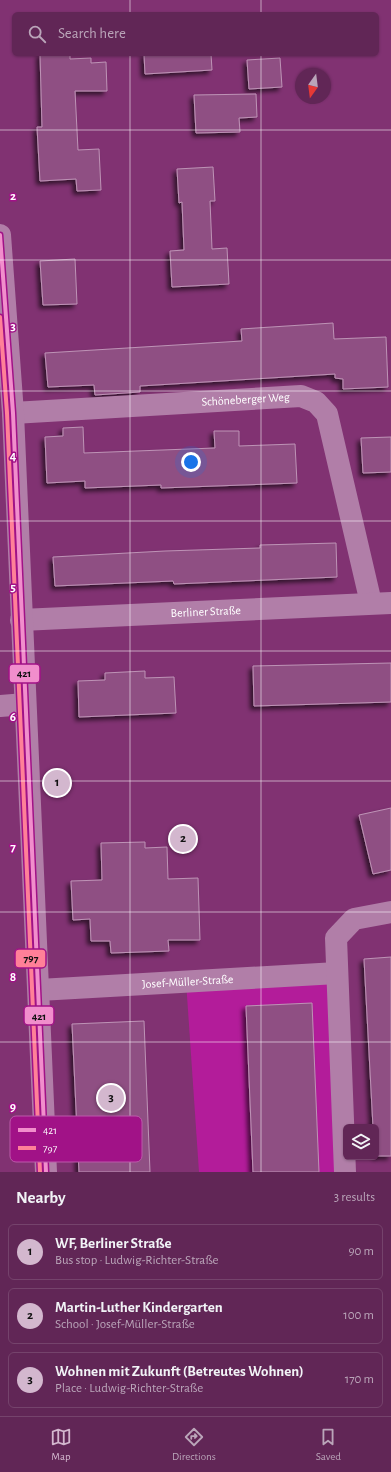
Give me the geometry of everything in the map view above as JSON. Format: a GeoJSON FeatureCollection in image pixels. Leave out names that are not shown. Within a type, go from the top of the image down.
{"type":"FeatureCollection","features":[{"type":"Feature","properties":{"kind":"street"},"geometry":{"type":"LineString","coordinates":[[0,236],[13,413],[44,1116]]}},
{"type":"Feature","properties":{"kind":"street","name":"Schöneberger Weg"},"geometry":{"type":"LineString","coordinates":[[13,413],[301,396],[316,402],[327,414],[381,603]]}},
{"type":"Feature","properties":{"kind":"street","name":"Berliner Straße"},"geometry":{"type":"LineString","coordinates":[[21,620],[381,603]]}},
{"type":"Feature","properties":{"kind":"street"},"geometry":{"type":"LineString","coordinates":[[0,706],[25,704]]}},
{"type":"Feature","properties":{"kind":"street"},"geometry":{"type":"LineString","coordinates":[[345,1172],[336,938],[354,919],[391,912]]}},
{"type":"Feature","properties":{"kind":"street","name":"Josef-Müller-Straße"},"geometry":{"type":"LineString","coordinates":[[39,990],[337,973]]}},
{"type":"Feature","properties":{"kind":"street"},"geometry":{"type":"LineString","coordinates":[[46,1162],[46,1172]]}},
{"type":"Feature","properties":{"kind":"shaded area"},"geometry":{"type":"Polygon","coordinates":[[[337,973],[343,1124],[343,1160],[345,1160],[345,1172],[199,1172],[186,981],[337,973]]]}},
{"type":"Feature","properties":{"kind":"building"},"geometry":{"type":"Polygon","coordinates":[[[40,56],[70,56],[70,59],[91,58],[91,63],[106,62],[107,91],[75,91],[78,150],[99,149],[101,190],[77,191],[76,179],[40,181],[37,127],[42,127],[40,56]]]}},
{"type":"Feature","properties":{"kind":"building"},"geometry":{"type":"Polygon","coordinates":[[[144,56],[211,56],[212,70],[145,74],[144,56]]]}},
{"type":"Feature","properties":{"kind":"building"},"geometry":{"type":"Polygon","coordinates":[[[280,58],[282,87],[249,89],[247,60],[280,58]]]}},
{"type":"Feature","properties":{"kind":"building"},"geometry":{"type":"Polygon","coordinates":[[[256,94],[257,117],[239,118],[240,132],[196,133],[194,95],[256,94]]]}},
{"type":"Feature","properties":{"kind":"building"},"geometry":{"type":"Polygon","coordinates":[[[213,167],[215,201],[210,201],[212,249],[227,248],[229,284],[172,287],[170,251],[184,250],[182,202],[179,203],[177,169],[213,167]]]}},
{"type":"Feature","properties":{"kind":"building"},"geometry":{"type":"Polygon","coordinates":[[[75,259],[77,304],[43,305],[40,261],[75,259]]]}},
{"type":"Feature","properties":{"kind":"building"},"geometry":{"type":"Polygon","coordinates":[[[333,323],[334,339],[386,337],[388,387],[343,389],[343,379],[335,378],[335,374],[140,386],[140,392],[95,395],[94,385],[48,387],[45,353],[242,341],[241,329],[333,323]]]}},
{"type":"Feature","properties":{"kind":"building"},"geometry":{"type":"Polygon","coordinates":[[[83,427],[84,453],[215,448],[214,431],[239,431],[239,446],[295,444],[297,483],[161,488],[161,485],[85,488],[85,481],[47,483],[45,437],[63,436],[63,428],[83,427]]]}},
{"type":"Feature","properties":{"kind":"building"},"geometry":{"type":"Polygon","coordinates":[[[391,437],[391,472],[363,473],[361,438],[391,437]]]}},
{"type":"Feature","properties":{"kind":"building"},"geometry":{"type":"Polygon","coordinates":[[[336,543],[337,577],[174,584],[173,581],[55,586],[53,557],[260,548],[260,545],[336,543]]]}},
{"type":"Feature","properties":{"kind":"building"},"geometry":{"type":"Polygon","coordinates":[[[391,663],[391,702],[254,706],[253,666],[391,663]]]}},
{"type":"Feature","properties":{"kind":"building"},"geometry":{"type":"Polygon","coordinates":[[[145,671],[145,678],[174,677],[176,713],[79,717],[78,681],[105,680],[105,673],[145,671]]]}},
{"type":"Feature","properties":{"kind":"building"},"geometry":{"type":"Polygon","coordinates":[[[391,808],[391,870],[373,874],[359,815],[391,808]]]}},
{"type":"Feature","properties":{"kind":"building"},"geometry":{"type":"Polygon","coordinates":[[[145,842],[145,848],[167,847],[168,879],[198,878],[200,940],[168,940],[169,951],[111,953],[110,941],[91,941],[90,919],[73,920],[71,881],[102,880],[101,843],[145,842]]]}},
{"type":"Feature","properties":{"kind":"building"},"geometry":{"type":"Polygon","coordinates":[[[391,957],[391,1156],[379,1156],[379,1124],[373,1124],[364,959],[391,957]]]}},
{"type":"Feature","properties":{"kind":"building"},"geometry":{"type":"Polygon","coordinates":[[[312,1003],[319,1172],[253,1172],[246,1006],[312,1003]]]}},
{"type":"Feature","properties":{"kind":"building"},"geometry":{"type":"Polygon","coordinates":[[[144,1021],[150,1172],[79,1172],[79,1162],[142,1162],[142,1116],[76,1116],[72,1024],[144,1021]]]}},
{"type":"Feature","properties":{"kind":"transit line","name":"421"},"geometry":{"type":"LineString","coordinates":[[0,235],[13,413],[44,1116]]}},
{"type":"Feature","properties":{"kind":"transit line","name":"797"},"geometry":{"type":"LineString","coordinates":[[0,317],[7,413],[38,1116]]}},
{"type":"Feature","properties":{"kind":"transit line","name":"797"},"geometry":{"type":"LineString","coordinates":[[40,1162],[40,1172]]}},
{"type":"Feature","properties":{"kind":"transit line","name":"421"},"geometry":{"type":"LineString","coordinates":[[46,1162],[46,1172]]}},
{"type":"Feature","properties":{"kind":"place","name":"WF, Berliner Straße"},"geometry":{"type":"Point","coordinates":[57,783]}},
{"type":"Feature","properties":{"kind":"place","name":"Martin-Luther Kindergarten"},"geometry":{"type":"Point","coordinates":[183,839]}},
{"type":"Feature","properties":{"kind":"place","name":"Wohnen mit Zukunft (Betreutes Wohnen)"},"geometry":{"type":"Point","coordinates":[111,1098]}}]}
